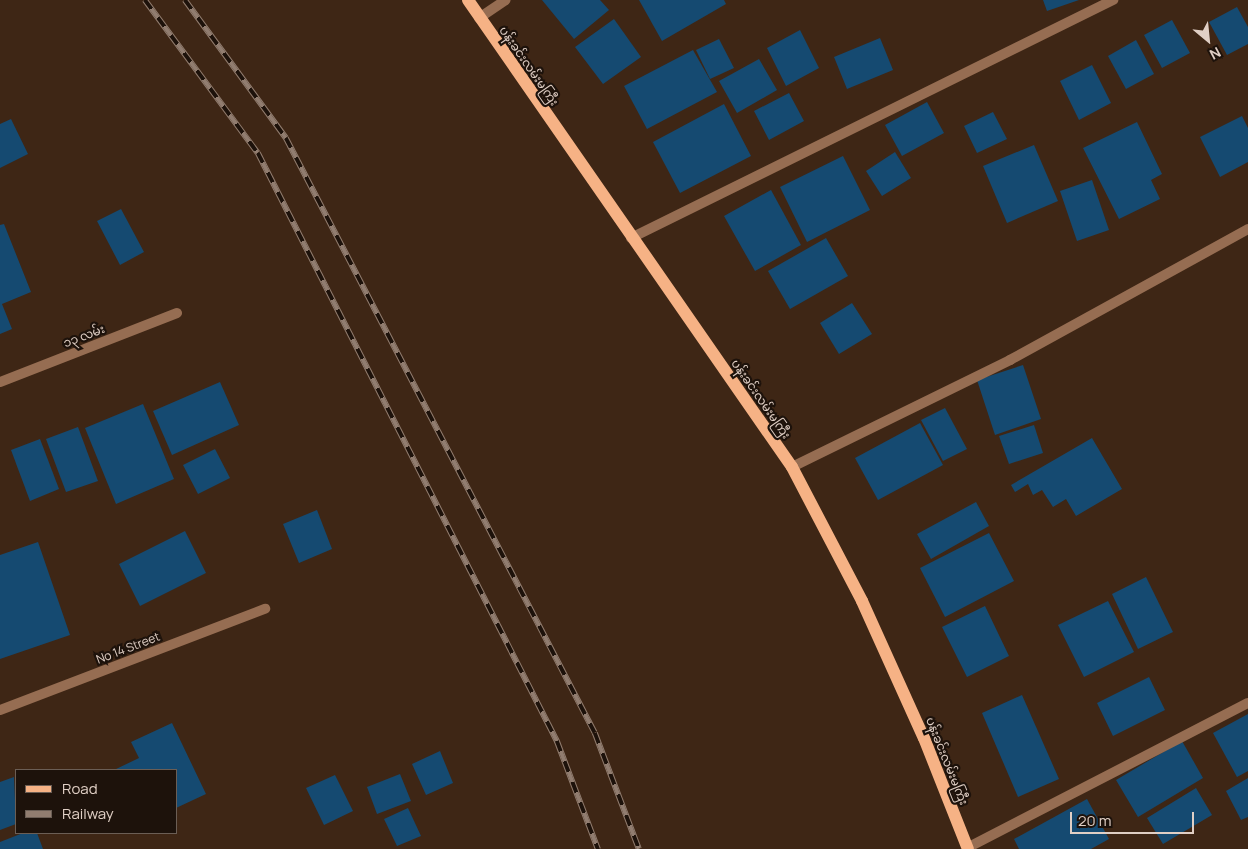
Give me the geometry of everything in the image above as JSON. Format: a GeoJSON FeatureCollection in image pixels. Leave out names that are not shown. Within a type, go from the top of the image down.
{"type":"FeatureCollection","features":[{"type":"Feature","properties":{"kind":"main road","name":"ပန်းခင်းလမ်းမကြီး"},"geometry":{"type":"LineString","coordinates":[[468,0],[631,238],[792,467],[866,610],[924,738],[968,849]]}},
{"type":"Feature","properties":{"kind":"street"},"geometry":{"type":"LineString","coordinates":[[479,18],[506,0]]}},
{"type":"Feature","properties":{"kind":"street"},"geometry":{"type":"LineString","coordinates":[[631,238],[1113,0]]}},
{"type":"Feature","properties":{"kind":"street"},"geometry":{"type":"LineString","coordinates":[[792,467],[1010,360],[1248,229]]}},
{"type":"Feature","properties":{"kind":"street","name":"၁၃ လမ်း"},"geometry":{"type":"LineString","coordinates":[[0,382],[176,313]]}},
{"type":"Feature","properties":{"kind":"street","name":"No 14 Street"},"geometry":{"type":"LineString","coordinates":[[0,710],[265,609]]}},
{"type":"Feature","properties":{"kind":"street"},"geometry":{"type":"LineString","coordinates":[[968,849],[1248,703]]}},
{"type":"Feature","properties":{"kind":"building"},"geometry":{"type":"Polygon","coordinates":[[[542,0],[600,0],[609,10],[574,39],[542,0]]]}},
{"type":"Feature","properties":{"kind":"building"},"geometry":{"type":"Polygon","coordinates":[[[639,0],[724,0],[726,4],[662,41],[639,0]]]}},
{"type":"Feature","properties":{"kind":"building"},"geometry":{"type":"Polygon","coordinates":[[[1043,0],[1079,0],[1047,11],[1043,0]]]}},
{"type":"Feature","properties":{"kind":"building"},"geometry":{"type":"Polygon","coordinates":[[[1237,7],[1248,27],[1248,44],[1227,55],[1209,22],[1237,7]]]}},
{"type":"Feature","properties":{"kind":"building"},"geometry":{"type":"Polygon","coordinates":[[[614,19],[641,57],[603,84],[575,47],[614,19]]]}},
{"type":"Feature","properties":{"kind":"building"},"geometry":{"type":"Polygon","coordinates":[[[1172,20],[1190,53],[1162,68],[1144,35],[1172,20]]]}},
{"type":"Feature","properties":{"kind":"building"},"geometry":{"type":"Polygon","coordinates":[[[800,30],[819,68],[786,86],[767,48],[800,30]]]}},
{"type":"Feature","properties":{"kind":"building"},"geometry":{"type":"Polygon","coordinates":[[[880,38],[893,70],[847,89],[834,57],[880,38]]]}},
{"type":"Feature","properties":{"kind":"building"},"geometry":{"type":"Polygon","coordinates":[[[719,39],[734,68],[710,79],[696,50],[719,39]]]}},
{"type":"Feature","properties":{"kind":"building"},"geometry":{"type":"Polygon","coordinates":[[[1136,40],[1154,74],[1126,89],[1108,56],[1136,40]]]}},
{"type":"Feature","properties":{"kind":"building"},"geometry":{"type":"Polygon","coordinates":[[[693,50],[717,92],[647,129],[624,86],[693,50]]]}},
{"type":"Feature","properties":{"kind":"building"},"geometry":{"type":"Polygon","coordinates":[[[759,59],[777,90],[737,113],[719,81],[759,59]]]}},
{"type":"Feature","properties":{"kind":"building"},"geometry":{"type":"Polygon","coordinates":[[[1092,65],[1111,103],[1079,120],[1060,81],[1092,65]]]}},
{"type":"Feature","properties":{"kind":"building"},"geometry":{"type":"Polygon","coordinates":[[[789,93],[804,121],[769,140],[754,111],[789,93]]]}},
{"type":"Feature","properties":{"kind":"building"},"geometry":{"type":"Polygon","coordinates":[[[927,102],[944,133],[902,156],[885,125],[927,102]]]}},
{"type":"Feature","properties":{"kind":"building"},"geometry":{"type":"Polygon","coordinates":[[[724,104],[751,156],[680,193],[653,142],[724,104]]]}},
{"type":"Feature","properties":{"kind":"building"},"geometry":{"type":"Polygon","coordinates":[[[993,112],[1007,139],[977,153],[964,126],[993,112]]]}},
{"type":"Feature","properties":{"kind":"building"},"geometry":{"type":"Polygon","coordinates":[[[1242,116],[1248,128],[1248,162],[1220,177],[1200,137],[1242,116]]]}},
{"type":"Feature","properties":{"kind":"building"},"geometry":{"type":"Polygon","coordinates":[[[11,119],[28,154],[0,168],[0,124],[11,119]]]}},
{"type":"Feature","properties":{"kind":"building"},"geometry":{"type":"Polygon","coordinates":[[[1137,122],[1162,174],[1151,180],[1160,199],[1119,219],[1083,148],[1137,122]]]}},
{"type":"Feature","properties":{"kind":"building"},"geometry":{"type":"Polygon","coordinates":[[[1034,145],[1058,201],[1007,223],[983,166],[1034,145]]]}},
{"type":"Feature","properties":{"kind":"building"},"geometry":{"type":"Polygon","coordinates":[[[895,152],[911,178],[882,196],[866,171],[895,152]]]}},
{"type":"Feature","properties":{"kind":"building"},"geometry":{"type":"Polygon","coordinates":[[[843,156],[870,210],[807,242],[780,187],[843,156]]]}},
{"type":"Feature","properties":{"kind":"building"},"geometry":{"type":"Polygon","coordinates":[[[1092,180],[1109,230],[1077,241],[1060,191],[1092,180]]]}},
{"type":"Feature","properties":{"kind":"building"},"geometry":{"type":"Polygon","coordinates":[[[771,190],[801,245],[755,271],[724,216],[771,190]]]}},
{"type":"Feature","properties":{"kind":"building"},"geometry":{"type":"Polygon","coordinates":[[[121,209],[144,252],[120,265],[97,221],[121,209]]]}},
{"type":"Feature","properties":{"kind":"building"},"geometry":{"type":"Polygon","coordinates":[[[4,224],[31,292],[2,304],[12,329],[0,334],[0,225],[4,224]]]}},
{"type":"Feature","properties":{"kind":"building"},"geometry":{"type":"Polygon","coordinates":[[[826,238],[848,276],[790,309],[768,271],[826,238]]]}},
{"type":"Feature","properties":{"kind":"building"},"geometry":{"type":"Polygon","coordinates":[[[852,303],[872,334],[839,354],[820,323],[852,303]]]}},
{"type":"Feature","properties":{"kind":"building"},"geometry":{"type":"Polygon","coordinates":[[[1023,365],[1041,419],[995,435],[977,380],[1023,365]]]}},
{"type":"Feature","properties":{"kind":"building"},"geometry":{"type":"Polygon","coordinates":[[[220,382],[239,425],[172,455],[153,411],[220,382]]]}},
{"type":"Feature","properties":{"kind":"building"},"geometry":{"type":"Polygon","coordinates":[[[143,404],[174,479],[116,504],[85,428],[143,404]]]}},
{"type":"Feature","properties":{"kind":"building"},"geometry":{"type":"Polygon","coordinates":[[[945,408],[967,449],[943,461],[921,420],[945,408]]]}},
{"type":"Feature","properties":{"kind":"building"},"geometry":{"type":"Polygon","coordinates":[[[920,423],[943,465],[878,500],[855,458],[920,423]]]}},
{"type":"Feature","properties":{"kind":"building"},"geometry":{"type":"Polygon","coordinates":[[[1034,425],[1043,453],[1009,464],[999,436],[1034,425]]]}},
{"type":"Feature","properties":{"kind":"building"},"geometry":{"type":"Polygon","coordinates":[[[78,427],[98,481],[66,492],[46,439],[78,427]]]}},
{"type":"Feature","properties":{"kind":"building"},"geometry":{"type":"Polygon","coordinates":[[[1092,438],[1122,489],[1076,516],[1066,499],[1053,507],[1042,490],[1033,495],[1028,484],[1015,492],[1011,485],[1092,438]]]}},
{"type":"Feature","properties":{"kind":"building"},"geometry":{"type":"Polygon","coordinates":[[[40,439],[59,489],[30,501],[11,450],[40,439]]]}},
{"type":"Feature","properties":{"kind":"building"},"geometry":{"type":"Polygon","coordinates":[[[215,449],[230,478],[198,494],[183,465],[215,449]]]}},
{"type":"Feature","properties":{"kind":"building"},"geometry":{"type":"Polygon","coordinates":[[[976,502],[989,526],[931,559],[917,534],[976,502]]]}},
{"type":"Feature","properties":{"kind":"building"},"geometry":{"type":"Polygon","coordinates":[[[317,510],[332,549],[299,563],[283,524],[317,510]]]}},
{"type":"Feature","properties":{"kind":"building"},"geometry":{"type":"Polygon","coordinates":[[[185,531],[206,573],[140,606],[119,564],[185,531]]]}},
{"type":"Feature","properties":{"kind":"building"},"geometry":{"type":"Polygon","coordinates":[[[989,533],[1014,581],[945,617],[920,568],[989,533]]]}},
{"type":"Feature","properties":{"kind":"building"},"geometry":{"type":"Polygon","coordinates":[[[38,542],[70,635],[0,659],[0,555],[38,542]]]}},
{"type":"Feature","properties":{"kind":"building"},"geometry":{"type":"Polygon","coordinates":[[[1146,577],[1173,632],[1138,649],[1112,594],[1146,577]]]}},
{"type":"Feature","properties":{"kind":"building"},"geometry":{"type":"Polygon","coordinates":[[[1108,601],[1134,652],[1084,677],[1058,625],[1108,601]]]}},
{"type":"Feature","properties":{"kind":"building"},"geometry":{"type":"Polygon","coordinates":[[[985,606],[1009,656],[967,677],[942,627],[985,606]]]}},
{"type":"Feature","properties":{"kind":"building"},"geometry":{"type":"Polygon","coordinates":[[[1149,677],[1165,710],[1113,736],[1097,703],[1149,677]]]}},
{"type":"Feature","properties":{"kind":"building"},"geometry":{"type":"Polygon","coordinates":[[[1022,695],[1059,779],[1018,797],[982,713],[1022,695]]]}},
{"type":"Feature","properties":{"kind":"building"},"geometry":{"type":"Polygon","coordinates":[[[1248,714],[1248,771],[1237,777],[1213,733],[1248,714]]]}},
{"type":"Feature","properties":{"kind":"building"},"geometry":{"type":"Polygon","coordinates":[[[172,723],[206,794],[178,807],[178,769],[116,769],[139,758],[131,742],[172,723]]]}},
{"type":"Feature","properties":{"kind":"building"},"geometry":{"type":"Polygon","coordinates":[[[1182,741],[1203,778],[1138,817],[1116,780],[1182,741]]]}},
{"type":"Feature","properties":{"kind":"building"},"geometry":{"type":"Polygon","coordinates":[[[440,751],[453,783],[426,795],[412,764],[440,751]]]}},
{"type":"Feature","properties":{"kind":"building"},"geometry":{"type":"Polygon","coordinates":[[[400,774],[411,801],[377,814],[367,787],[400,774]]]}},
{"type":"Feature","properties":{"kind":"building"},"geometry":{"type":"Polygon","coordinates":[[[335,775],[353,811],[324,825],[306,788],[335,775]]]}},
{"type":"Feature","properties":{"kind":"building"},"geometry":{"type":"Polygon","coordinates":[[[14,777],[15,824],[0,830],[0,782],[14,777]]]}},
{"type":"Feature","properties":{"kind":"building"},"geometry":{"type":"Polygon","coordinates":[[[1248,778],[1248,817],[1241,820],[1226,791],[1248,778]]]}},
{"type":"Feature","properties":{"kind":"building"},"geometry":{"type":"Polygon","coordinates":[[[1196,788],[1212,815],[1163,844],[1147,818],[1196,788]]]}},
{"type":"Feature","properties":{"kind":"building"},"geometry":{"type":"Polygon","coordinates":[[[1087,799],[1109,839],[1091,849],[1019,849],[1014,839],[1087,799]]]}},
{"type":"Feature","properties":{"kind":"building"},"geometry":{"type":"Polygon","coordinates":[[[408,808],[421,836],[397,846],[384,819],[408,808]]]}},
{"type":"Feature","properties":{"kind":"building"},"geometry":{"type":"Polygon","coordinates":[[[20,834],[37,834],[43,849],[0,849],[0,842],[20,834]]]}},
{"type":"Feature","properties":{"kind":"railway"},"geometry":{"type":"LineString","coordinates":[[145,0],[258,153],[557,741],[598,849]]}},
{"type":"Feature","properties":{"kind":"railway"},"geometry":{"type":"LineString","coordinates":[[185,0],[286,138],[595,733],[639,849]]}}]}
